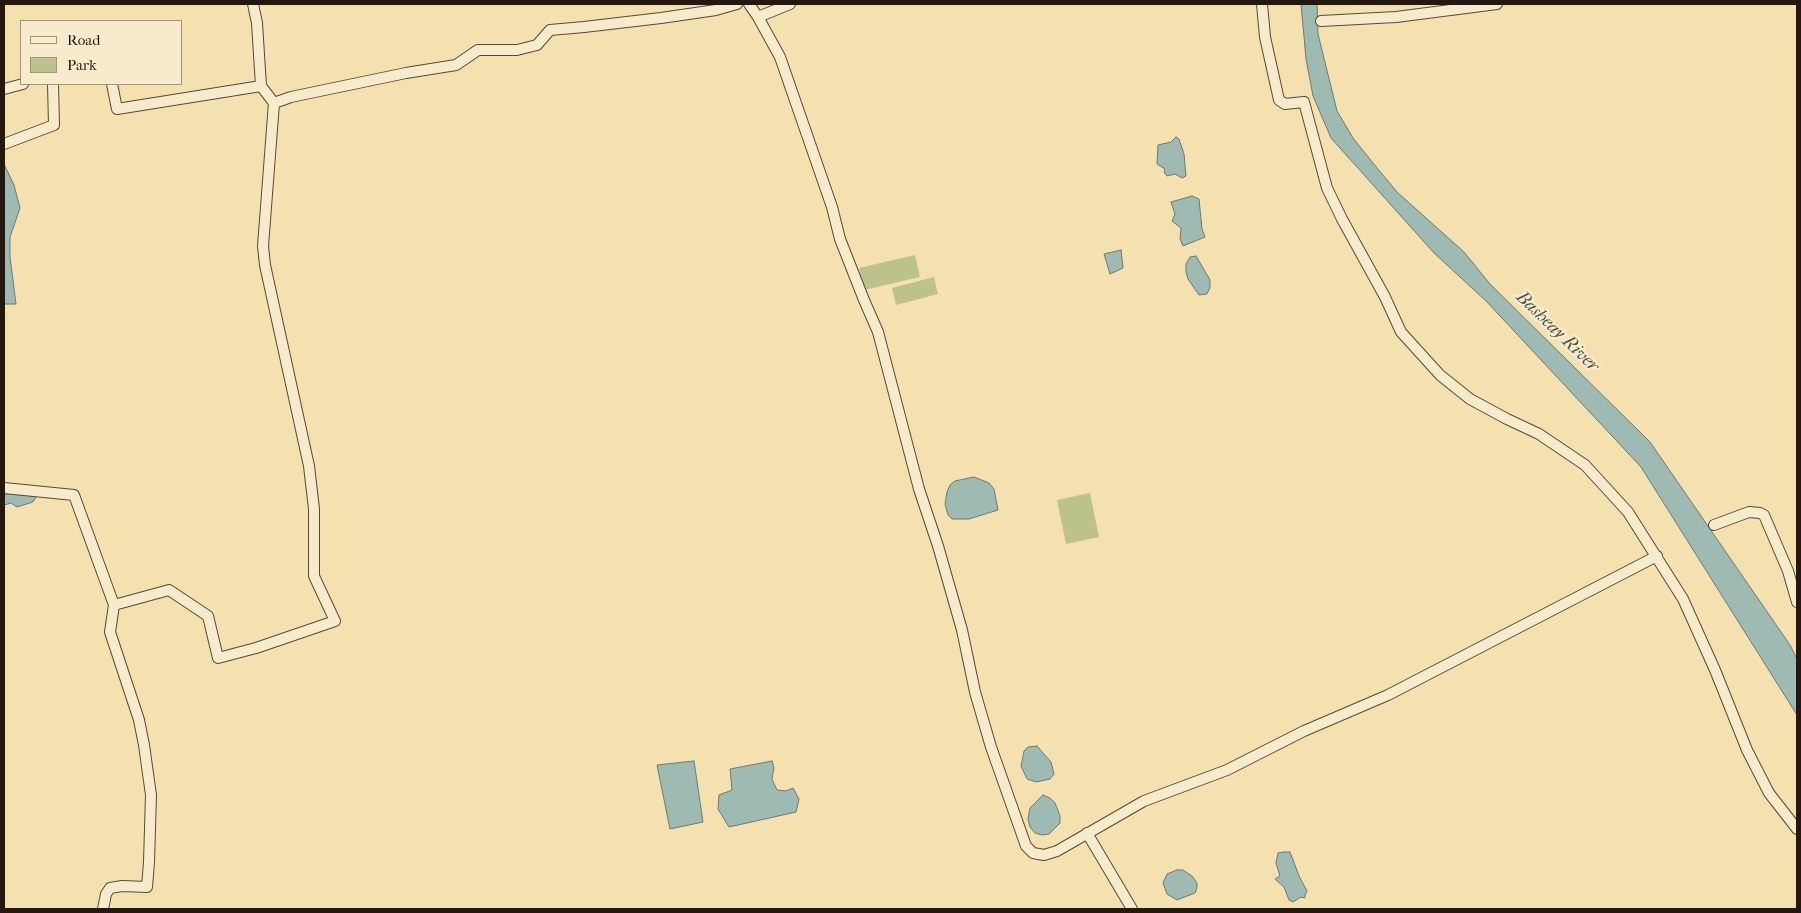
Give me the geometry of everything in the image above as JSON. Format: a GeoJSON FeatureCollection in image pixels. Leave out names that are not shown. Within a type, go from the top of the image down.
{"type":"FeatureCollection","features":[{"type":"Feature","properties":{"kind":"street"},"geometry":{"type":"LineString","coordinates":[[114,605],[169,590],[208,616],[218,658],[256,648],[335,620],[314,576],[314,509],[309,466],[265,265],[263,246],[274,103],[262,86],[257,23],[253,4]]}},
{"type":"Feature","properties":{"kind":"street"},"geometry":{"type":"LineString","coordinates":[[274,103],[291,97],[406,73],[456,65],[478,50],[517,50],[531,47],[537,45],[550,30],[661,18],[716,10],[737,4]]}},
{"type":"Feature","properties":{"kind":"street"},"geometry":{"type":"LineString","coordinates":[[749,4],[758,16],[780,57],[829,199],[840,239],[878,332],[919,489],[938,546],[962,630],[975,692],[991,747],[1026,846],[1033,853],[1044,855],[1057,851],[1144,801],[1227,770],[1304,731],[1388,695],[1657,556]]}},
{"type":"Feature","properties":{"kind":"street"},"geometry":{"type":"LineString","coordinates":[[758,16],[790,4]]}},
{"type":"Feature","properties":{"kind":"street"},"geometry":{"type":"LineString","coordinates":[[1262,4],[1265,37],[1279,100],[1285,104],[1304,102],[1327,188],[1385,297],[1401,332],[1440,375],[1470,399],[1539,434],[1585,465],[1628,512],[1683,599],[1715,670],[1747,750],[1769,793],[1797,829]]}},
{"type":"Feature","properties":{"kind":"street"},"geometry":{"type":"LineString","coordinates":[[1321,21],[1396,17],[1497,4]]}},
{"type":"Feature","properties":{"kind":"street"},"geometry":{"type":"LineString","coordinates":[[4,89],[20,85]]}},
{"type":"Feature","properties":{"kind":"street"},"geometry":{"type":"LineString","coordinates":[[4,144],[54,125],[53,85]]}},
{"type":"Feature","properties":{"kind":"street"},"geometry":{"type":"LineString","coordinates":[[112,85],[117,109],[262,86]]}},
{"type":"Feature","properties":{"kind":"street"},"geometry":{"type":"LineString","coordinates":[[4,488],[74,495],[114,605],[110,632],[139,720],[151,795],[149,862],[147,887],[122,886],[110,888],[106,894],[103,909]]}},
{"type":"Feature","properties":{"kind":"street"},"geometry":{"type":"LineString","coordinates":[[1714,525],[1749,512],[1764,515],[1797,602]]}},
{"type":"Feature","properties":{"kind":"street"},"geometry":{"type":"LineString","coordinates":[[1088,833],[1132,909]]}},
{"type":"Feature","properties":{"kind":"green space"},"geometry":{"type":"Polygon","coordinates":[[[915,255],[920,277],[864,290],[859,268],[915,255]]]}},
{"type":"Feature","properties":{"kind":"green space"},"geometry":{"type":"Polygon","coordinates":[[[934,277],[938,294],[896,305],[892,288],[934,277]]]}},
{"type":"Feature","properties":{"kind":"green space"},"geometry":{"type":"Polygon","coordinates":[[[1090,493],[1099,537],[1066,544],[1057,500],[1090,493]]]}},
{"type":"Feature","properties":{"kind":"water"},"geometry":{"type":"Polygon","coordinates":[[[1301,4],[1317,4],[1318,34],[1337,111],[1353,138],[1397,192],[1464,252],[1490,284],[1650,442],[1790,645],[1797,659],[1797,715],[1641,467],[1486,301],[1434,253],[1331,138],[1313,96],[1306,59],[1301,4]]]}},
{"type":"Feature","properties":{"kind":"water"},"geometry":{"type":"Polygon","coordinates":[[[1176,137],[1179,139],[1184,154],[1186,176],[1182,178],[1175,174],[1167,176],[1164,172],[1165,169],[1157,164],[1158,145],[1171,142],[1176,137]]]}},
{"type":"Feature","properties":{"kind":"water"},"geometry":{"type":"Polygon","coordinates":[[[4,164],[14,185],[20,208],[10,237],[10,257],[16,304],[4,304],[4,164]]]}},
{"type":"Feature","properties":{"kind":"water"},"geometry":{"type":"Polygon","coordinates":[[[1192,196],[1199,199],[1202,229],[1205,237],[1183,246],[1180,239],[1181,228],[1172,221],[1175,214],[1171,202],[1192,196]]]}},
{"type":"Feature","properties":{"kind":"water"},"geometry":{"type":"Polygon","coordinates":[[[1121,250],[1123,268],[1110,274],[1104,254],[1121,250]]]}},
{"type":"Feature","properties":{"kind":"water"},"geometry":{"type":"Polygon","coordinates":[[[1196,256],[1210,280],[1207,294],[1199,295],[1188,279],[1186,264],[1190,257],[1196,256]]]}},
{"type":"Feature","properties":{"kind":"water"},"geometry":{"type":"Polygon","coordinates":[[[974,477],[989,483],[994,489],[998,510],[969,519],[952,519],[948,515],[945,504],[950,485],[955,481],[974,477]]]}},
{"type":"Feature","properties":{"kind":"water"},"geometry":{"type":"Polygon","coordinates":[[[4,490],[30,492],[36,497],[33,502],[17,507],[11,503],[4,505],[4,490]]]}},
{"type":"Feature","properties":{"kind":"water"},"geometry":{"type":"Polygon","coordinates":[[[1037,746],[1051,762],[1054,774],[1050,779],[1036,782],[1027,779],[1021,766],[1024,751],[1028,747],[1037,746]]]}},
{"type":"Feature","properties":{"kind":"water"},"geometry":{"type":"Polygon","coordinates":[[[694,761],[703,822],[670,829],[657,765],[694,761]]]}},
{"type":"Feature","properties":{"kind":"water"},"geometry":{"type":"Polygon","coordinates":[[[772,761],[774,768],[772,779],[777,790],[786,791],[793,788],[799,799],[796,812],[729,827],[718,809],[719,795],[732,790],[730,769],[772,761]]]}},
{"type":"Feature","properties":{"kind":"water"},"geometry":{"type":"Polygon","coordinates":[[[1043,795],[1055,803],[1060,816],[1060,823],[1049,834],[1042,835],[1035,833],[1030,827],[1028,819],[1030,808],[1043,795]]]}},
{"type":"Feature","properties":{"kind":"water"},"geometry":{"type":"Polygon","coordinates":[[[1290,852],[1307,891],[1305,898],[1301,897],[1293,902],[1289,900],[1284,887],[1275,879],[1280,876],[1276,863],[1278,853],[1290,852]]]}},
{"type":"Feature","properties":{"kind":"water"},"geometry":{"type":"Polygon","coordinates":[[[1183,870],[1192,876],[1197,883],[1197,888],[1195,893],[1177,900],[1167,894],[1163,883],[1167,874],[1183,870]]]}},
{"type":"Feature","properties":{"kind":"water label","name":"Basheay River"},"geometry":{"type":"Point","coordinates":[1557,332]}}]}
